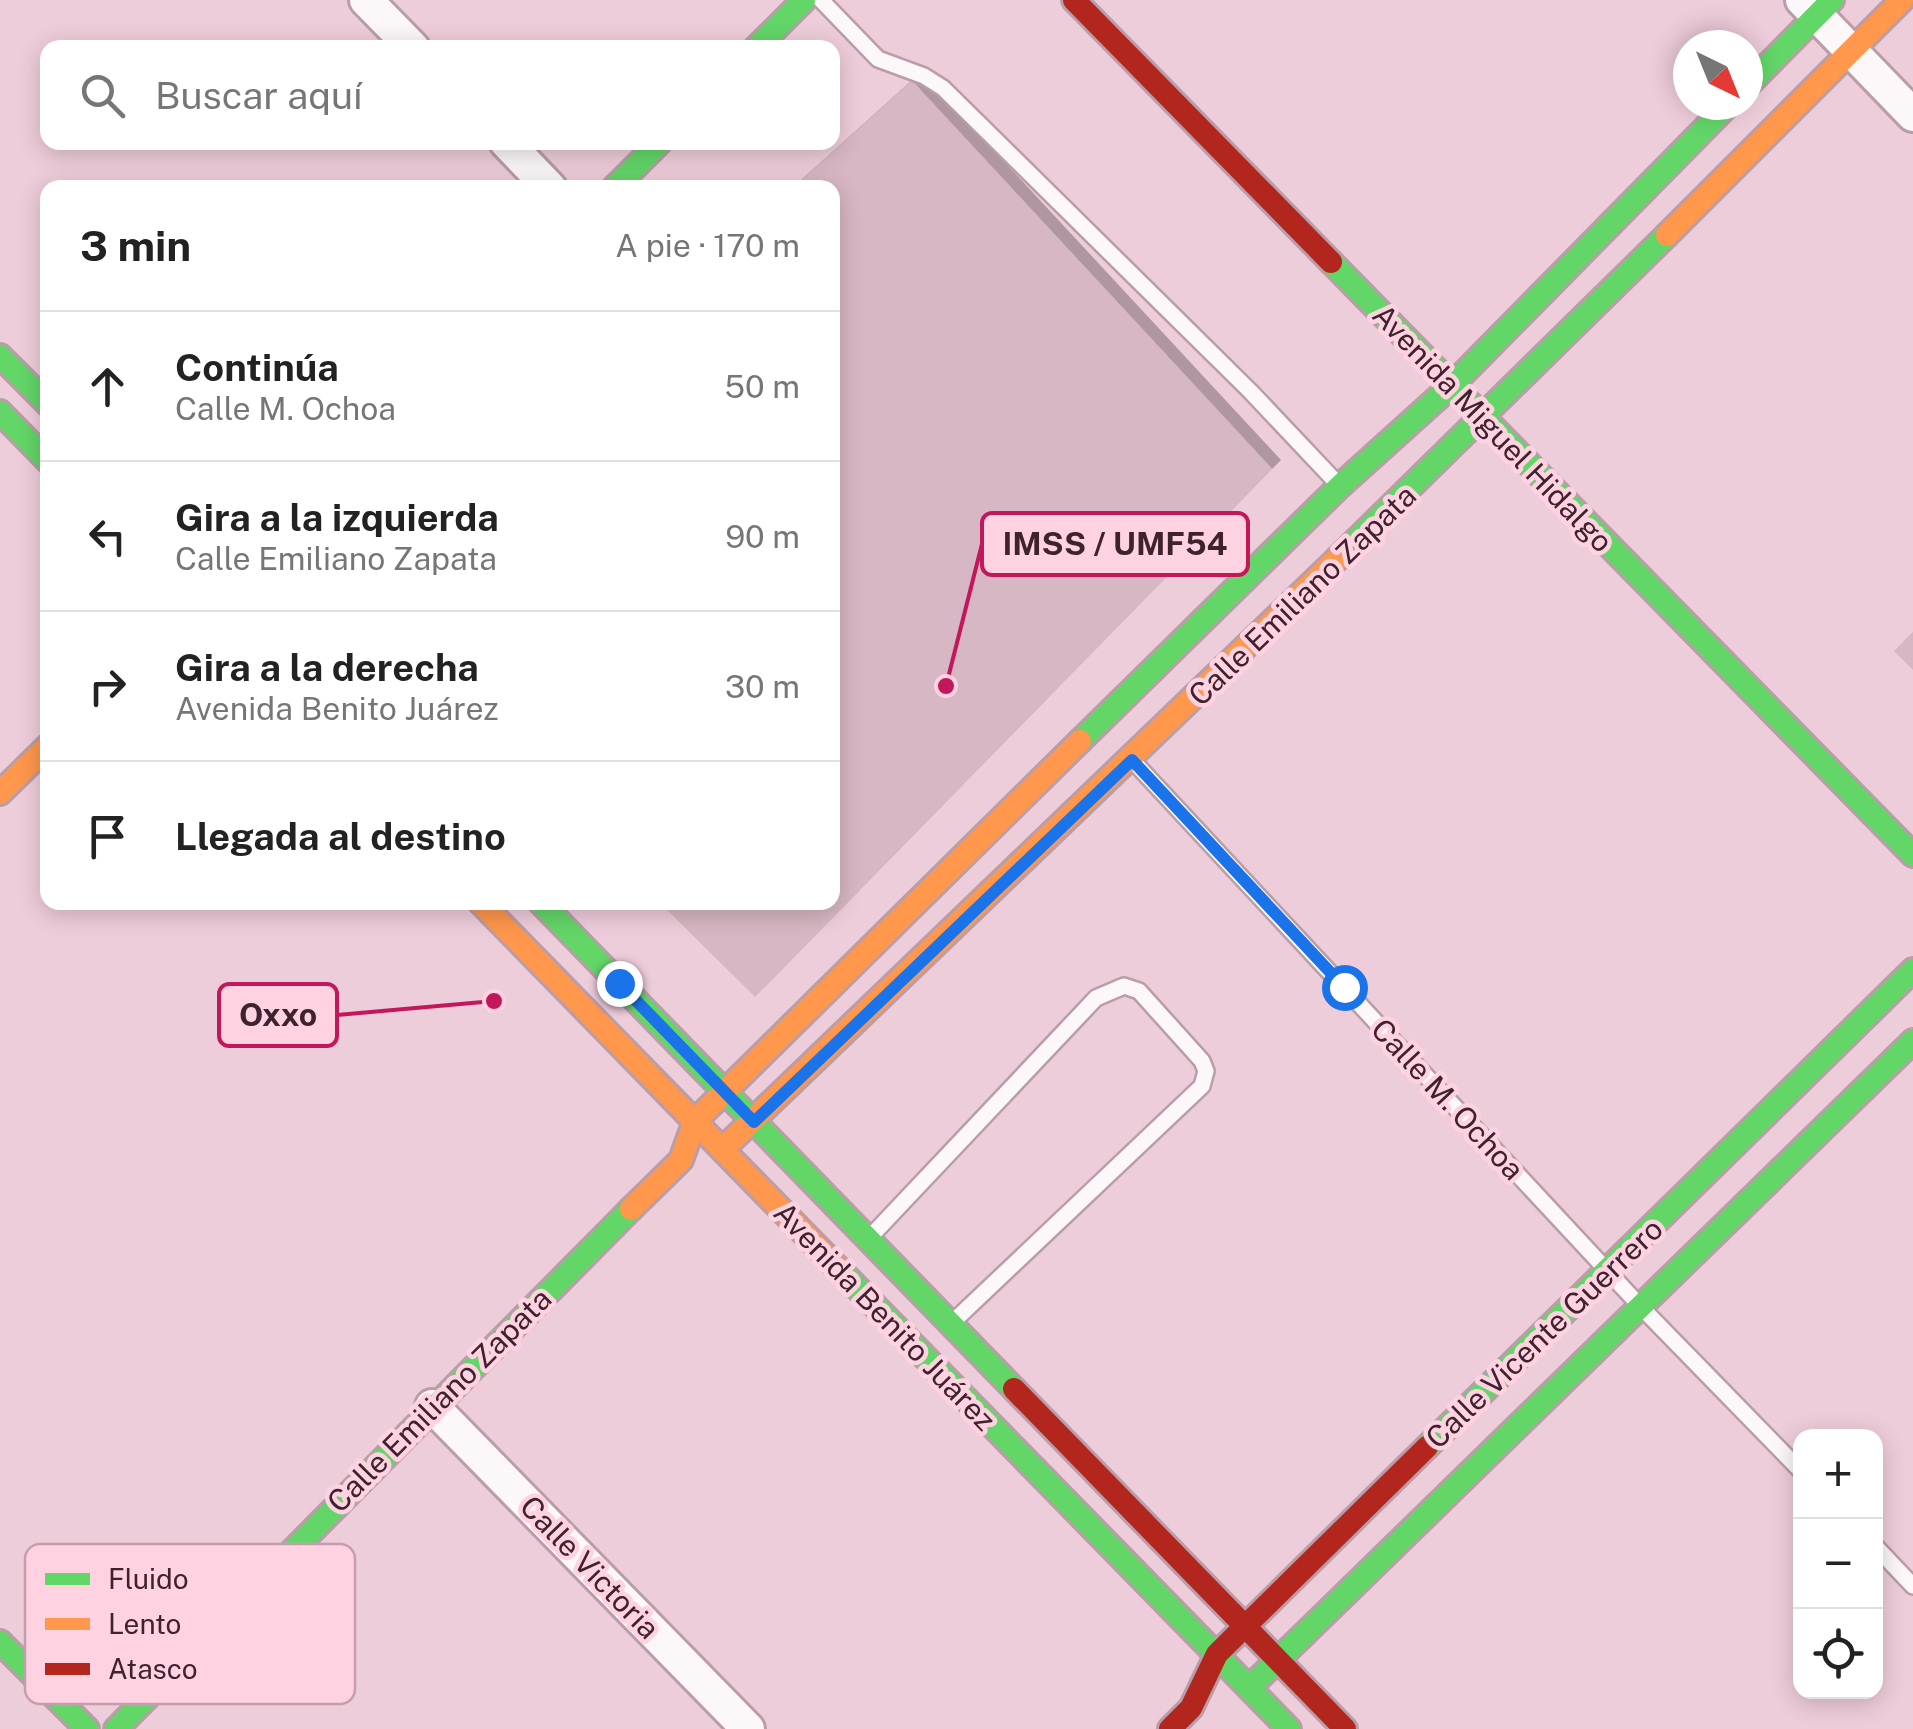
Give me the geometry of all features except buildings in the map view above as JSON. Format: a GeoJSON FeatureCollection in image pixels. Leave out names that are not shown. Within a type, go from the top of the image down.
{"type":"FeatureCollection","features":[{"type":"Feature","properties":{"kind":"street"},"geometry":{"type":"LineString","coordinates":[[366,0],[404,40]]}},
{"type":"Feature","properties":{"kind":"street"},"geometry":{"type":"LineString","coordinates":[[764,40],[804,0]]}},
{"type":"Feature","properties":{"kind":"street","name":"Avenida Miguel Hidalgo"},"geometry":{"type":"LineString","coordinates":[[1074,0],[1913,854]]}},
{"type":"Feature","properties":{"kind":"street","name":"Calle Emiliano Zapata"},"geometry":{"type":"LineString","coordinates":[[297,1544],[681,1160],[695,1121],[725,1090],[1483,419],[1902,0]]}},
{"type":"Feature","properties":{"kind":"street"},"geometry":{"type":"LineString","coordinates":[[1763,67],[1817,5],[1851,52],[1913,115]]}},
{"type":"Feature","properties":{"kind":"street","name":"Calle Emiliano Zapata"},"geometry":{"type":"LineString","coordinates":[[681,1160],[723,1149],[754,1122],[1116,742],[1340,486],[1451,386],[1713,120]]}},
{"type":"Feature","properties":{"kind":"street"},"geometry":{"type":"LineString","coordinates":[[514,150],[542,180]]}},
{"type":"Feature","properties":{"kind":"street"},"geometry":{"type":"LineString","coordinates":[[622,180],[652,150]]}},
{"type":"Feature","properties":{"kind":"street"},"geometry":{"type":"LineString","coordinates":[[0,356],[40,396]]}},
{"type":"Feature","properties":{"kind":"street"},"geometry":{"type":"LineString","coordinates":[[0,412],[40,453]]}},
{"type":"Feature","properties":{"kind":"street"},"geometry":{"type":"LineString","coordinates":[[0,793],[40,754]]}},
{"type":"Feature","properties":{"kind":"street","name":"Avenida Benito Juárez"},"geometry":{"type":"LineString","coordinates":[[488,910],[723,1149],[853,1255],[949,1325],[1345,1729]]}},
{"type":"Feature","properties":{"kind":"street","name":"Avenida Benito Juárez"},"geometry":{"type":"LineString","coordinates":[[548,910],[754,1122],[920,1352],[1289,1729]]}},
{"type":"Feature","properties":{"kind":"street","name":"Calle Vicente Guerrero"},"geometry":{"type":"LineString","coordinates":[[1170,1729],[1191,1708],[1217,1654],[1245,1625],[1913,970]]}},
{"type":"Feature","properties":{"kind":"street","name":"Calle Vicente Guerrero"},"geometry":{"type":"LineString","coordinates":[[1191,1708],[1249,1688],[1913,1040]]}},
{"type":"Feature","properties":{"kind":"street","name":"Calle Victoria"},"geometry":{"type":"LineString","coordinates":[[432,1406],[748,1729]]}},
{"type":"Feature","properties":{"kind":"street"},"geometry":{"type":"LineString","coordinates":[[0,1642],[25,1667]]}},
{"type":"Feature","properties":{"kind":"street"},"geometry":{"type":"LineString","coordinates":[[62,1704],[87,1729]]}},
{"type":"Feature","properties":{"kind":"street","name":"Calle Emiliano Zapata"},"geometry":{"type":"LineString","coordinates":[[116,1729],[140,1704]]}},
{"type":"Feature","properties":{"kind":"lane"},"geometry":{"type":"LineString","coordinates":[[821,0],[878,59],[924,76],[943,88],[1252,392],[1340,486]]}},
{"type":"Feature","properties":{"kind":"lane","name":"Calle M. Ochoa"},"geometry":{"type":"LineString","coordinates":[[1116,742],[1641,1307],[1793,1463]]}},
{"type":"Feature","properties":{"kind":"lane"},"geometry":{"type":"LineString","coordinates":[[853,1255],[1096,998],[1124,986],[1139,991],[1202,1061],[1206,1071],[1202,1086],[920,1352]]}},
{"type":"Feature","properties":{"kind":"lane"},"geometry":{"type":"LineString","coordinates":[[1883,1554],[1913,1586]]}},
{"type":"Feature","properties":{"kind":"traffic: fast"},"geometry":{"type":"LineString","coordinates":[[764,40],[804,0]]}},
{"type":"Feature","properties":{"kind":"traffic: fast"},"geometry":{"type":"LineString","coordinates":[[1763,70],[1832,0]]}},
{"type":"Feature","properties":{"kind":"traffic: fast"},"geometry":{"type":"LineString","coordinates":[[1080,741],[1340,486],[1451,386],[1713,120]]}},
{"type":"Feature","properties":{"kind":"traffic: fast"},"geometry":{"type":"LineString","coordinates":[[622,180],[652,150]]}},
{"type":"Feature","properties":{"kind":"traffic: fast"},"geometry":{"type":"LineString","coordinates":[[1338,558],[1667,235]]}},
{"type":"Feature","properties":{"kind":"traffic: fast"},"geometry":{"type":"LineString","coordinates":[[1331,262],[1913,855]]}},
{"type":"Feature","properties":{"kind":"traffic: fast"},"geometry":{"type":"LineString","coordinates":[[0,356],[40,396]]}},
{"type":"Feature","properties":{"kind":"traffic: fast"},"geometry":{"type":"LineString","coordinates":[[0,412],[40,453]]}},
{"type":"Feature","properties":{"kind":"traffic: fast"},"geometry":{"type":"LineString","coordinates":[[548,910],[1014,1389]]}},
{"type":"Feature","properties":{"kind":"traffic: fast"},"geometry":{"type":"LineString","coordinates":[[1427,1447],[1913,970]]}},
{"type":"Feature","properties":{"kind":"traffic: fast"},"geometry":{"type":"LineString","coordinates":[[1252,1685],[1913,1041]]}},
{"type":"Feature","properties":{"kind":"traffic: fast"},"geometry":{"type":"LineString","coordinates":[[299,1544],[631,1209]]}},
{"type":"Feature","properties":{"kind":"traffic: fast"},"geometry":{"type":"LineString","coordinates":[[837,1267],[1289,1729]]}},
{"type":"Feature","properties":{"kind":"traffic: fast"},"geometry":{"type":"LineString","coordinates":[[0,1642],[25,1667]]}},
{"type":"Feature","properties":{"kind":"traffic: fast"},"geometry":{"type":"LineString","coordinates":[[62,1704],[87,1729]]}},
{"type":"Feature","properties":{"kind":"traffic: fast"},"geometry":{"type":"LineString","coordinates":[[116,1729],[141,1704]]}},
{"type":"Feature","properties":{"kind":"traffic: slow"},"geometry":{"type":"LineString","coordinates":[[1667,235],[1902,0]]}},
{"type":"Feature","properties":{"kind":"traffic: slow"},"geometry":{"type":"LineString","coordinates":[[729,1143],[1338,558]]}},
{"type":"Feature","properties":{"kind":"traffic: slow"},"geometry":{"type":"LineString","coordinates":[[631,1209],[681,1160],[695,1121],[1080,741]]}},
{"type":"Feature","properties":{"kind":"traffic: slow"},"geometry":{"type":"LineString","coordinates":[[0,793],[40,754]]}},
{"type":"Feature","properties":{"kind":"traffic: slow"},"geometry":{"type":"LineString","coordinates":[[488,910],[837,1267]]}},
{"type":"Feature","properties":{"kind":"traffic: jam"},"geometry":{"type":"LineString","coordinates":[[1074,0],[1331,262]]}},
{"type":"Feature","properties":{"kind":"traffic: jam"},"geometry":{"type":"LineString","coordinates":[[1014,1389],[1345,1729]]}},
{"type":"Feature","properties":{"kind":"traffic: jam"},"geometry":{"type":"LineString","coordinates":[[1170,1729],[1191,1708],[1217,1654],[1427,1447]]}},
{"type":"Feature","properties":{"kind":"place","name":"IMSS / UMF54"},"geometry":{"type":"Point","coordinates":[946,686]}},
{"type":"Feature","properties":{"kind":"place","name":"Oxxo"},"geometry":{"type":"Point","coordinates":[494,1001]}},
{"type":"Feature","properties":{"kind":"route"},"geometry":{"type":"LineString","coordinates":[[619,983],[754,1122],[1132,760],[1344,987]]}}]}
